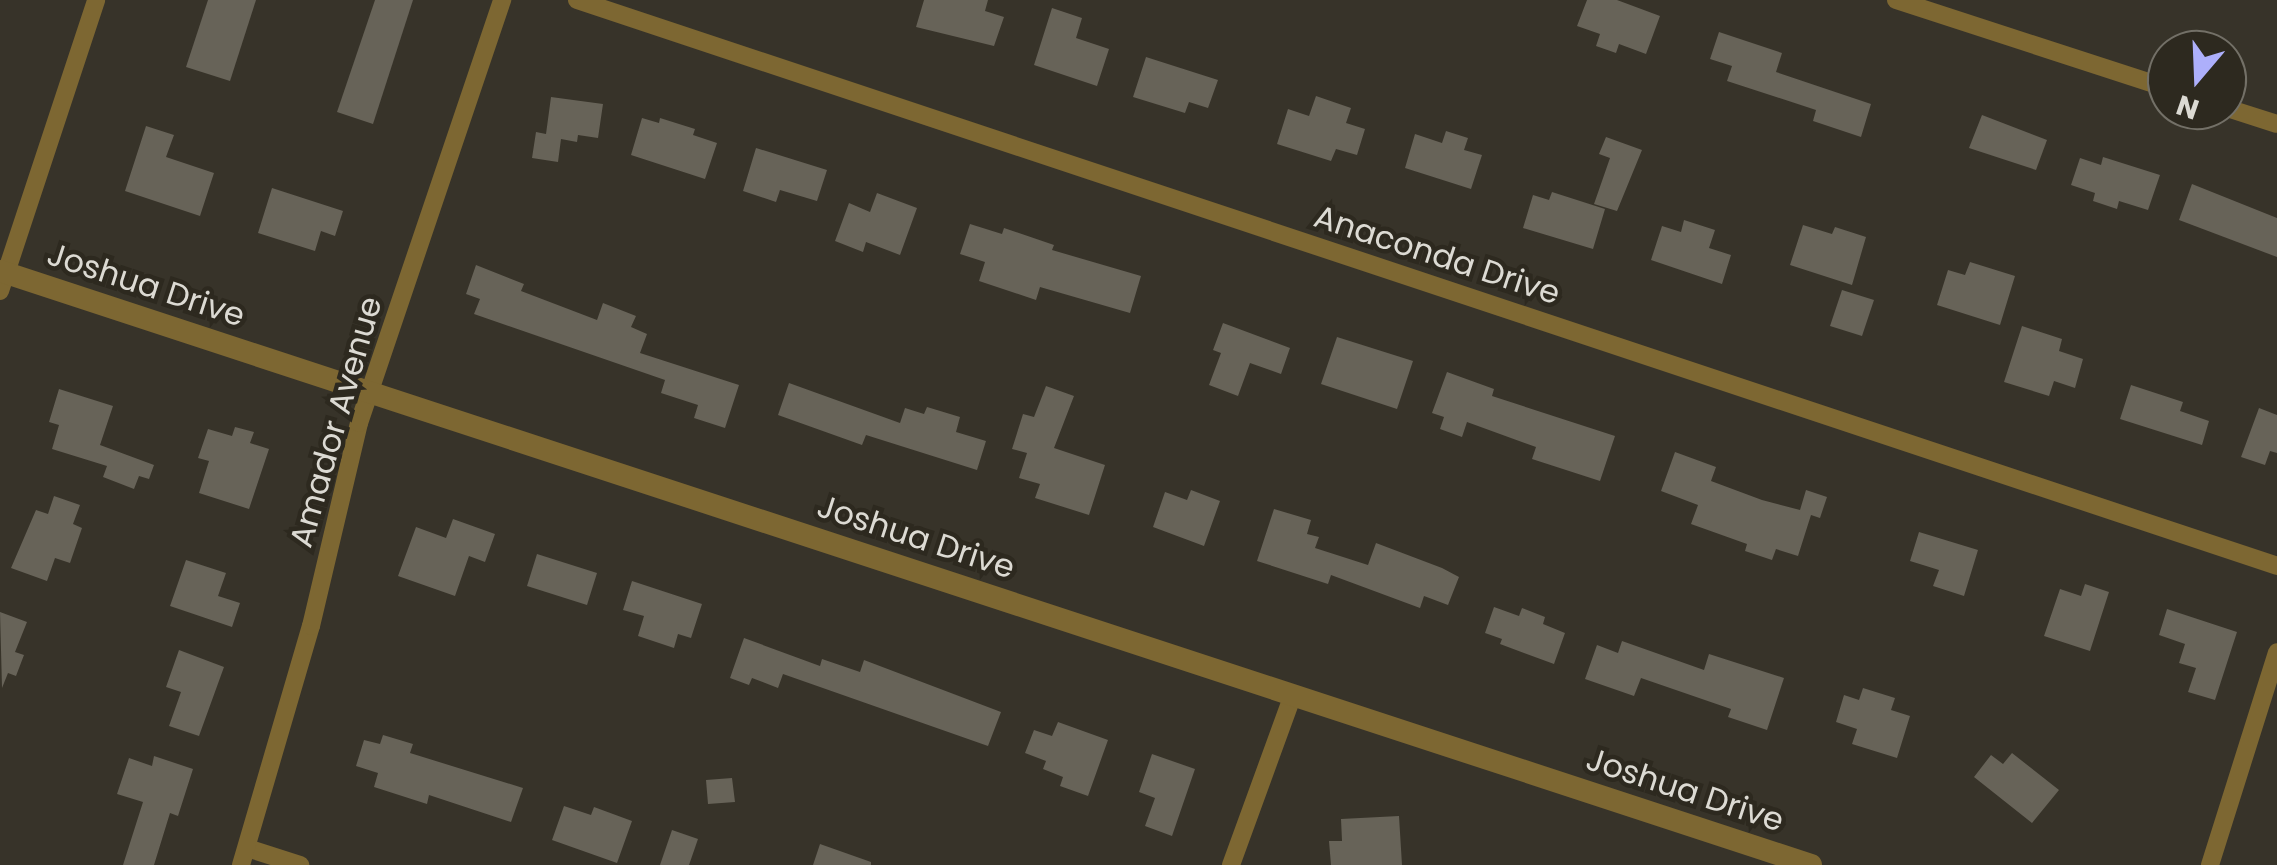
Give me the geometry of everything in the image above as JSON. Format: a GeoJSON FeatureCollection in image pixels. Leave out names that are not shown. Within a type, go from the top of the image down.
{"type":"FeatureCollection","features":[{"type":"Feature","properties":{"kind":"street"},"geometry":{"type":"LineString","coordinates":[[2,279],[96,0]]}},
{"type":"Feature","properties":{"kind":"street","name":"Amador Avenue"},"geometry":{"type":"LineString","coordinates":[[244,856],[312,626],[369,392],[502,0]]}},
{"type":"Feature","properties":{"kind":"street","name":"Anaconda Drive"},"geometry":{"type":"LineString","coordinates":[[578,0],[2277,566]]}},
{"type":"Feature","properties":{"kind":"street"},"geometry":{"type":"LineString","coordinates":[[1896,0],[2147,82]]}},
{"type":"Feature","properties":{"kind":"street"},"geometry":{"type":"LineString","coordinates":[[2247,114],[2277,124]]}},
{"type":"Feature","properties":{"kind":"street","name":"Joshua Drive"},"geometry":{"type":"LineString","coordinates":[[2,279],[369,392],[1811,865]]}},
{"type":"Feature","properties":{"kind":"street"},"geometry":{"type":"LineString","coordinates":[[2210,865],[2277,652]]}},
{"type":"Feature","properties":{"kind":"street"},"geometry":{"type":"LineString","coordinates":[[1232,865],[1294,695]]}},
{"type":"Feature","properties":{"kind":"street"},"geometry":{"type":"LineString","coordinates":[[244,856],[300,865]]}},
{"type":"Feature","properties":{"kind":"building"},"geometry":{"type":"Polygon","coordinates":[[[208,0],[256,0],[230,81],[186,67],[208,0]]]}},
{"type":"Feature","properties":{"kind":"building"},"geometry":{"type":"Polygon","coordinates":[[[375,0],[413,0],[373,124],[337,112],[375,0]]]}},
{"type":"Feature","properties":{"kind":"building"},"geometry":{"type":"Polygon","coordinates":[[[924,0],[988,0],[985,11],[1004,17],[994,46],[916,27],[924,0]]]}},
{"type":"Feature","properties":{"kind":"building"},"geometry":{"type":"Polygon","coordinates":[[[1587,0],[1617,0],[1660,16],[1646,54],[1619,44],[1616,53],[1596,46],[1600,34],[1577,26],[1587,0]]]}},
{"type":"Feature","properties":{"kind":"building"},"geometry":{"type":"Polygon","coordinates":[[[1052,8],[1082,18],[1076,38],[1109,49],[1097,86],[1034,65],[1052,8]]]}},
{"type":"Feature","properties":{"kind":"building"},"geometry":{"type":"Polygon","coordinates":[[[1719,32],[1782,53],[1776,72],[1871,104],[1861,137],[1813,121],[1816,110],[1727,81],[1732,66],[1710,59],[1719,32]]]}},
{"type":"Feature","properties":{"kind":"building"},"geometry":{"type":"Polygon","coordinates":[[[1146,57],[1218,80],[1208,108],[1189,102],[1185,113],[1133,97],[1146,57]]]}},
{"type":"Feature","properties":{"kind":"building"},"geometry":{"type":"Polygon","coordinates":[[[1316,96],[1351,108],[1346,123],[1365,129],[1357,155],[1336,149],[1331,161],[1277,144],[1288,109],[1309,116],[1316,96]]]}},
{"type":"Feature","properties":{"kind":"building"},"geometry":{"type":"Polygon","coordinates":[[[551,97],[603,104],[598,138],[578,135],[577,142],[561,139],[558,162],[532,158],[536,132],[546,134],[551,97]]]}},
{"type":"Feature","properties":{"kind":"building"},"geometry":{"type":"Polygon","coordinates":[[[1982,115],[2047,140],[2036,170],[1969,148],[1982,115]]]}},
{"type":"Feature","properties":{"kind":"building"},"geometry":{"type":"Polygon","coordinates":[[[642,118],[659,123],[660,118],[695,129],[693,135],[717,143],[705,179],[631,155],[642,118]]]}},
{"type":"Feature","properties":{"kind":"building"},"geometry":{"type":"Polygon","coordinates":[[[146,126],[174,135],[166,157],[214,173],[200,216],[125,191],[146,126]]]}},
{"type":"Feature","properties":{"kind":"building"},"geometry":{"type":"Polygon","coordinates":[[[1446,131],[1468,138],[1464,150],[1482,155],[1471,189],[1405,168],[1415,134],[1442,143],[1446,131]]]}},
{"type":"Feature","properties":{"kind":"building"},"geometry":{"type":"Polygon","coordinates":[[[1606,137],[1642,150],[1617,211],[1594,204],[1610,158],[1599,154],[1606,137]]]}},
{"type":"Feature","properties":{"kind":"building"},"geometry":{"type":"Polygon","coordinates":[[[756,148],[827,170],[817,201],[780,190],[776,202],[743,191],[756,148]]]}},
{"type":"Feature","properties":{"kind":"building"},"geometry":{"type":"Polygon","coordinates":[[[2103,157],[2160,175],[2148,210],[2119,201],[2117,209],[2093,201],[2095,193],[2071,185],[2080,158],[2101,165],[2103,157]]]}},
{"type":"Feature","properties":{"kind":"building"},"geometry":{"type":"Polygon","coordinates":[[[2192,184],[2277,218],[2277,257],[2179,220],[2192,184]]]}},
{"type":"Feature","properties":{"kind":"building"},"geometry":{"type":"Polygon","coordinates":[[[272,188],[343,211],[335,236],[321,231],[315,251],[258,233],[272,188]]]}},
{"type":"Feature","properties":{"kind":"building"},"geometry":{"type":"Polygon","coordinates":[[[1552,192],[1605,209],[1593,249],[1523,228],[1533,195],[1549,200],[1552,192]]]}},
{"type":"Feature","properties":{"kind":"building"},"geometry":{"type":"Polygon","coordinates":[[[877,193],[917,208],[900,255],[866,242],[863,252],[835,241],[849,203],[870,212],[877,193]]]}},
{"type":"Feature","properties":{"kind":"building"},"geometry":{"type":"Polygon","coordinates":[[[1684,220],[1715,230],[1709,248],[1731,255],[1722,284],[1651,260],[1662,226],[1681,232],[1684,220]]]}},
{"type":"Feature","properties":{"kind":"building"},"geometry":{"type":"Polygon","coordinates":[[[970,224],[1002,234],[1004,228],[1054,245],[1052,250],[1141,276],[1130,313],[1040,287],[1036,300],[979,281],[985,262],[960,254],[970,224]]]}},
{"type":"Feature","properties":{"kind":"building"},"geometry":{"type":"Polygon","coordinates":[[[1803,225],[1832,234],[1835,227],[1866,237],[1852,285],[1790,265],[1803,225]]]}},
{"type":"Feature","properties":{"kind":"building"},"geometry":{"type":"Polygon","coordinates":[[[1970,262],[2015,276],[2000,325],[1937,305],[1948,270],[1965,275],[1970,262]]]}},
{"type":"Feature","properties":{"kind":"building"},"geometry":{"type":"Polygon","coordinates":[[[476,265],[524,284],[521,291],[597,320],[603,303],[636,316],[631,327],[647,334],[640,353],[739,385],[725,428],[694,418],[698,405],[661,393],[665,380],[474,314],[480,299],[466,294],[476,265]]]}},
{"type":"Feature","properties":{"kind":"building"},"geometry":{"type":"Polygon","coordinates":[[[1842,290],[1874,300],[1862,336],[1830,326],[1842,290]]]}},
{"type":"Feature","properties":{"kind":"building"},"geometry":{"type":"Polygon","coordinates":[[[1223,323],[1290,348],[1281,374],[1250,363],[1238,396],[1209,385],[1221,353],[1213,350],[1223,323]]]}},
{"type":"Feature","properties":{"kind":"building"},"geometry":{"type":"Polygon","coordinates":[[[2022,326],[2062,339],[2059,351],[2083,359],[2075,388],[2054,381],[2049,396],[2004,382],[2022,326]]]}},
{"type":"Feature","properties":{"kind":"building"},"geometry":{"type":"Polygon","coordinates":[[[1337,337],[1413,361],[1397,409],[1321,384],[1337,337]]]}},
{"type":"Feature","properties":{"kind":"building"},"geometry":{"type":"Polygon","coordinates":[[[1447,372],[1494,389],[1492,396],[1615,436],[1600,481],[1532,459],[1536,447],[1467,422],[1462,437],[1440,429],[1444,417],[1432,413],[1447,372]]]}},
{"type":"Feature","properties":{"kind":"building"},"geometry":{"type":"Polygon","coordinates":[[[789,383],[900,423],[905,408],[924,414],[927,407],[960,417],[956,432],[986,441],[977,470],[866,435],[862,445],[778,415],[789,383]]]}},
{"type":"Feature","properties":{"kind":"building"},"geometry":{"type":"Polygon","coordinates":[[[2131,385],[2183,402],[2180,411],[2209,421],[2202,445],[2120,419],[2131,385]]]}},
{"type":"Feature","properties":{"kind":"building"},"geometry":{"type":"Polygon","coordinates":[[[1046,386],[1074,396],[1054,448],[1105,465],[1089,515],[1035,498],[1040,484],[1019,478],[1027,453],[1012,449],[1023,414],[1034,417],[1046,386]]]}},
{"type":"Feature","properties":{"kind":"building"},"geometry":{"type":"Polygon","coordinates":[[[59,389],[113,406],[100,445],[154,465],[149,479],[139,476],[134,489],[103,477],[107,466],[52,449],[59,425],[49,422],[59,389]]]}},
{"type":"Feature","properties":{"kind":"building"},"geometry":{"type":"Polygon","coordinates":[[[2259,408],[2277,415],[2277,453],[2270,451],[2265,465],[2241,457],[2259,408]]]}},
{"type":"Feature","properties":{"kind":"building"},"geometry":{"type":"Polygon","coordinates":[[[235,427],[254,432],[250,443],[269,449],[249,509],[199,493],[209,461],[198,458],[208,429],[232,436],[235,427]]]}},
{"type":"Feature","properties":{"kind":"building"},"geometry":{"type":"Polygon","coordinates":[[[1675,452],[1716,467],[1711,481],[1762,500],[1800,510],[1806,490],[1827,497],[1820,518],[1811,515],[1798,556],[1776,549],[1772,560],[1745,551],[1747,544],[1691,524],[1698,505],[1661,491],[1675,452]]]}},
{"type":"Feature","properties":{"kind":"building"},"geometry":{"type":"Polygon","coordinates":[[[1191,490],[1220,501],[1204,546],[1153,527],[1165,492],[1187,500],[1191,490]]]}},
{"type":"Feature","properties":{"kind":"building"},"geometry":{"type":"Polygon","coordinates":[[[54,496],[80,505],[73,524],[82,528],[70,563],[55,558],[47,581],[11,568],[36,510],[48,514],[54,496]]]}},
{"type":"Feature","properties":{"kind":"building"},"geometry":{"type":"Polygon","coordinates":[[[1274,509],[1311,520],[1307,534],[1319,537],[1315,548],[1368,565],[1376,543],[1459,577],[1448,605],[1424,596],[1420,608],[1331,575],[1328,584],[1257,561],[1274,509]]]}},
{"type":"Feature","properties":{"kind":"building"},"geometry":{"type":"Polygon","coordinates":[[[453,519],[495,534],[485,562],[469,556],[455,596],[398,576],[416,527],[446,538],[453,519]]]}},
{"type":"Feature","properties":{"kind":"building"},"geometry":{"type":"Polygon","coordinates":[[[1919,532],[1978,550],[1964,596],[1933,586],[1939,570],[1910,561],[1919,532]]]}},
{"type":"Feature","properties":{"kind":"building"},"geometry":{"type":"Polygon","coordinates":[[[537,554],[597,573],[587,605],[527,586],[537,554]]]}},
{"type":"Feature","properties":{"kind":"building"},"geometry":{"type":"Polygon","coordinates":[[[186,560],[226,573],[218,596],[240,603],[232,627],[170,606],[186,560]]]}},
{"type":"Feature","properties":{"kind":"building"},"geometry":{"type":"Polygon","coordinates":[[[632,581],[702,604],[691,638],[678,634],[674,648],[638,636],[644,616],[623,610],[632,581]]]}},
{"type":"Feature","properties":{"kind":"building"},"geometry":{"type":"Polygon","coordinates":[[[2085,584],[2109,592],[2090,651],[2044,636],[2060,589],[2081,596],[2085,584]]]}},
{"type":"Feature","properties":{"kind":"building"},"geometry":{"type":"Polygon","coordinates":[[[1494,607],[1519,616],[1522,608],[1545,617],[1543,624],[1565,633],[1554,664],[1500,644],[1502,639],[1485,633],[1494,607]]]}},
{"type":"Feature","properties":{"kind":"building"},"geometry":{"type":"Polygon","coordinates":[[[2167,609],[2237,632],[2215,700],[2188,692],[2196,668],[2179,663],[2185,644],[2159,635],[2167,609]]]}},
{"type":"Feature","properties":{"kind":"building"},"geometry":{"type":"Polygon","coordinates":[[[0,612],[27,622],[15,652],[24,655],[16,676],[8,673],[2,688],[0,612]]]}},
{"type":"Feature","properties":{"kind":"building"},"geometry":{"type":"Polygon","coordinates":[[[744,638],[820,666],[822,659],[860,672],[864,660],[1001,712],[988,746],[783,674],[778,688],[752,678],[749,685],[730,678],[744,638]]]}},
{"type":"Feature","properties":{"kind":"building"},"geometry":{"type":"Polygon","coordinates":[[[1622,641],[1704,670],[1709,654],[1784,678],[1767,730],[1728,717],[1731,709],[1641,678],[1634,696],[1585,679],[1597,645],[1618,653],[1622,641]]]}},
{"type":"Feature","properties":{"kind":"building"},"geometry":{"type":"Polygon","coordinates":[[[179,650],[224,667],[199,736],[169,726],[181,692],[166,687],[179,650]]]}},
{"type":"Feature","properties":{"kind":"building"},"geometry":{"type":"Polygon","coordinates":[[[1863,688],[1895,698],[1891,710],[1910,716],[1897,758],[1852,744],[1857,729],[1836,722],[1844,695],[1859,700],[1863,688]]]}},
{"type":"Feature","properties":{"kind":"building"},"geometry":{"type":"Polygon","coordinates":[[[1058,722],[1108,740],[1088,796],[1060,786],[1063,777],[1043,769],[1046,761],[1025,753],[1034,730],[1052,736],[1058,722]]]}},
{"type":"Feature","properties":{"kind":"building"},"geometry":{"type":"Polygon","coordinates":[[[383,735],[413,744],[410,753],[523,788],[511,822],[429,795],[427,804],[374,787],[378,773],[356,766],[364,740],[380,744],[383,735]]]}},
{"type":"Feature","properties":{"kind":"building"},"geometry":{"type":"Polygon","coordinates":[[[2012,753],[2059,790],[2032,823],[1974,777],[1991,755],[2003,764],[2012,753]]]}},
{"type":"Feature","properties":{"kind":"building"},"geometry":{"type":"Polygon","coordinates":[[[1152,754],[1195,769],[1172,836],[1145,826],[1155,798],[1139,792],[1152,754]]]}},
{"type":"Feature","properties":{"kind":"building"},"geometry":{"type":"Polygon","coordinates":[[[154,756],[193,769],[178,816],[170,813],[154,865],[123,865],[143,802],[117,794],[129,758],[152,766],[154,756]]]}},
{"type":"Feature","properties":{"kind":"building"},"geometry":{"type":"Polygon","coordinates":[[[732,778],[735,802],[708,804],[706,780],[732,778]]]}},
{"type":"Feature","properties":{"kind":"building"},"geometry":{"type":"Polygon","coordinates":[[[564,806],[591,815],[594,807],[632,821],[617,863],[552,840],[564,806]]]}},
{"type":"Feature","properties":{"kind":"building"},"geometry":{"type":"Polygon","coordinates":[[[1399,816],[1402,865],[1331,865],[1329,841],[1342,841],[1341,819],[1399,816]]]}},
{"type":"Feature","properties":{"kind":"building"},"geometry":{"type":"Polygon","coordinates":[[[672,830],[698,839],[689,865],[660,865],[672,830]]]}},
{"type":"Feature","properties":{"kind":"building"},"geometry":{"type":"Polygon","coordinates":[[[820,844],[871,862],[871,865],[813,865],[820,844]]]}}]}
